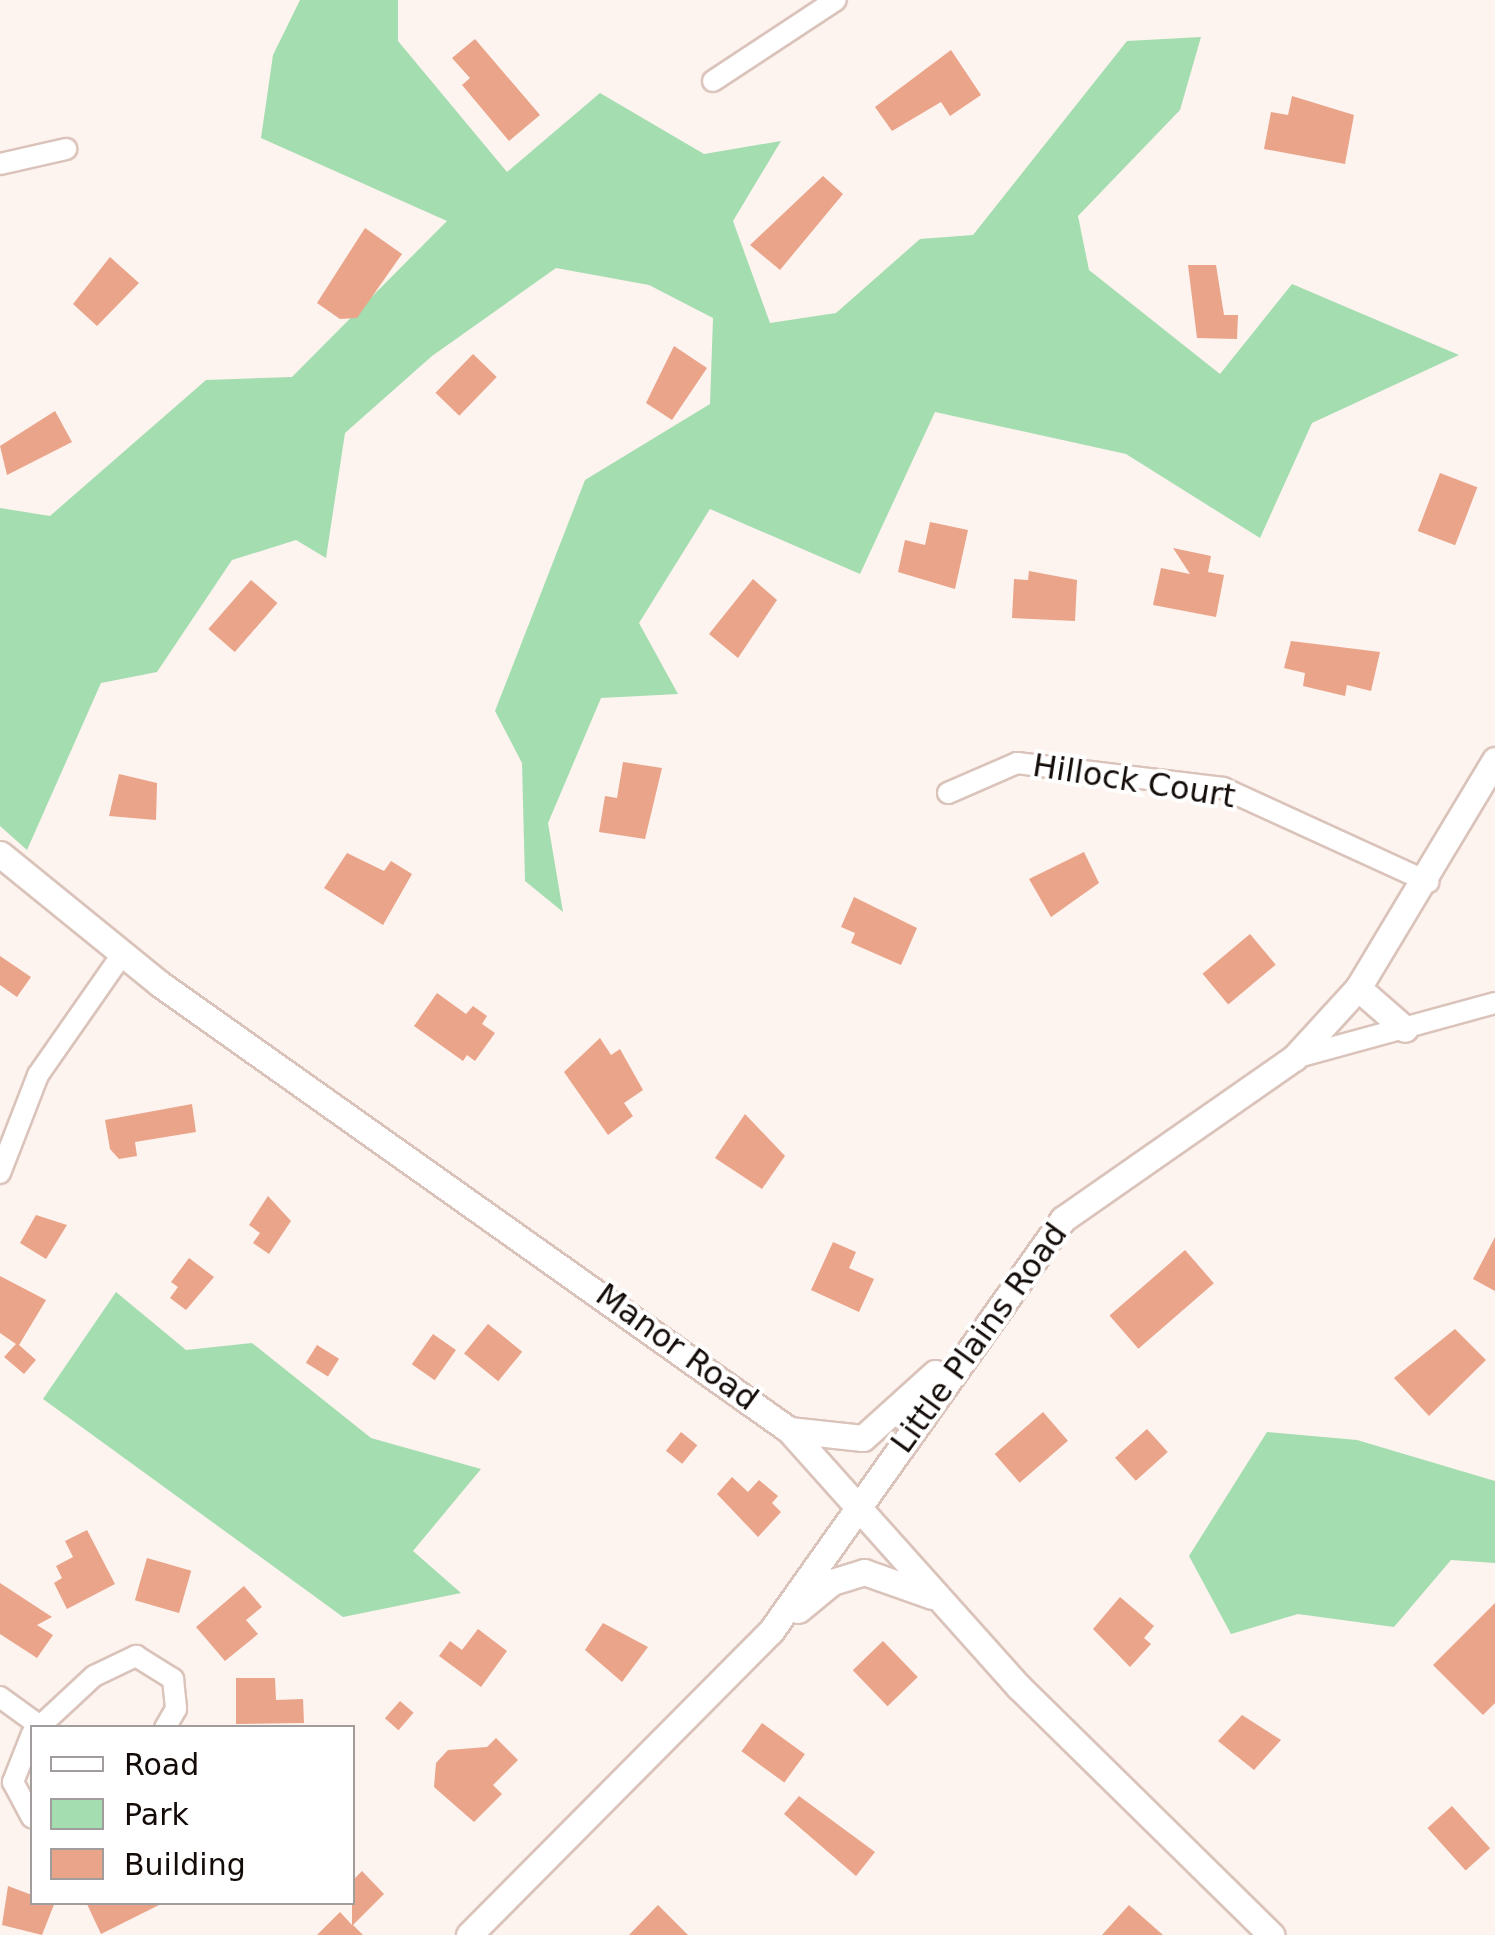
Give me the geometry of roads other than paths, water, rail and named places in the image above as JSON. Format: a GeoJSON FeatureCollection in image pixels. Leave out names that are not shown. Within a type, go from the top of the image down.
{"type":"FeatureCollection","features":[{"type":"Feature","properties":{"kind":"street"},"geometry":{"type":"LineString","coordinates":[[712,81],[836,0]]}},
{"type":"Feature","properties":{"kind":"street"},"geometry":{"type":"LineString","coordinates":[[0,164],[66,149]]}},
{"type":"Feature","properties":{"kind":"street","name":"Little Plains Road"},"geometry":{"type":"LineString","coordinates":[[469,1935],[770,1632],[979,1332],[1063,1220],[1294,1058],[1358,988],[1428,882],[1495,760]]}},
{"type":"Feature","properties":{"kind":"street","name":"Hillock Court"},"geometry":{"type":"LineString","coordinates":[[948,793],[1017,763],[1224,788],[1428,882]]}},
{"type":"Feature","properties":{"kind":"street","name":"Manor Road"},"geometry":{"type":"LineString","coordinates":[[0,854],[123,953],[789,1430],[942,1600],[1271,1935]]}},
{"type":"Feature","properties":{"kind":"street"},"geometry":{"type":"LineString","coordinates":[[0,1173],[38,1075],[123,953]]}},
{"type":"Feature","properties":{"kind":"street"},"geometry":{"type":"LineString","coordinates":[[1358,988],[1405,1029]]}},
{"type":"Feature","properties":{"kind":"street"},"geometry":{"type":"LineString","coordinates":[[1294,1058],[1495,1003]]}},
{"type":"Feature","properties":{"kind":"street"},"geometry":{"type":"LineString","coordinates":[[789,1430],[863,1438],[979,1332]]}},
{"type":"Feature","properties":{"kind":"street"},"geometry":{"type":"LineString","coordinates":[[770,1632],[848,1575],[884,1576],[942,1600]]}},
{"type":"Feature","properties":{"kind":"street"},"geometry":{"type":"LineString","coordinates":[[41,1725],[94,1676],[136,1656],[173,1679],[176,1709],[166,1725]]}},
{"type":"Feature","properties":{"kind":"street"},"geometry":{"type":"LineString","coordinates":[[0,1697],[32,1725]]}},
{"type":"Feature","properties":{"kind":"street"},"geometry":{"type":"LineString","coordinates":[[30,1744],[13,1782],[30,1813]]}}]}
